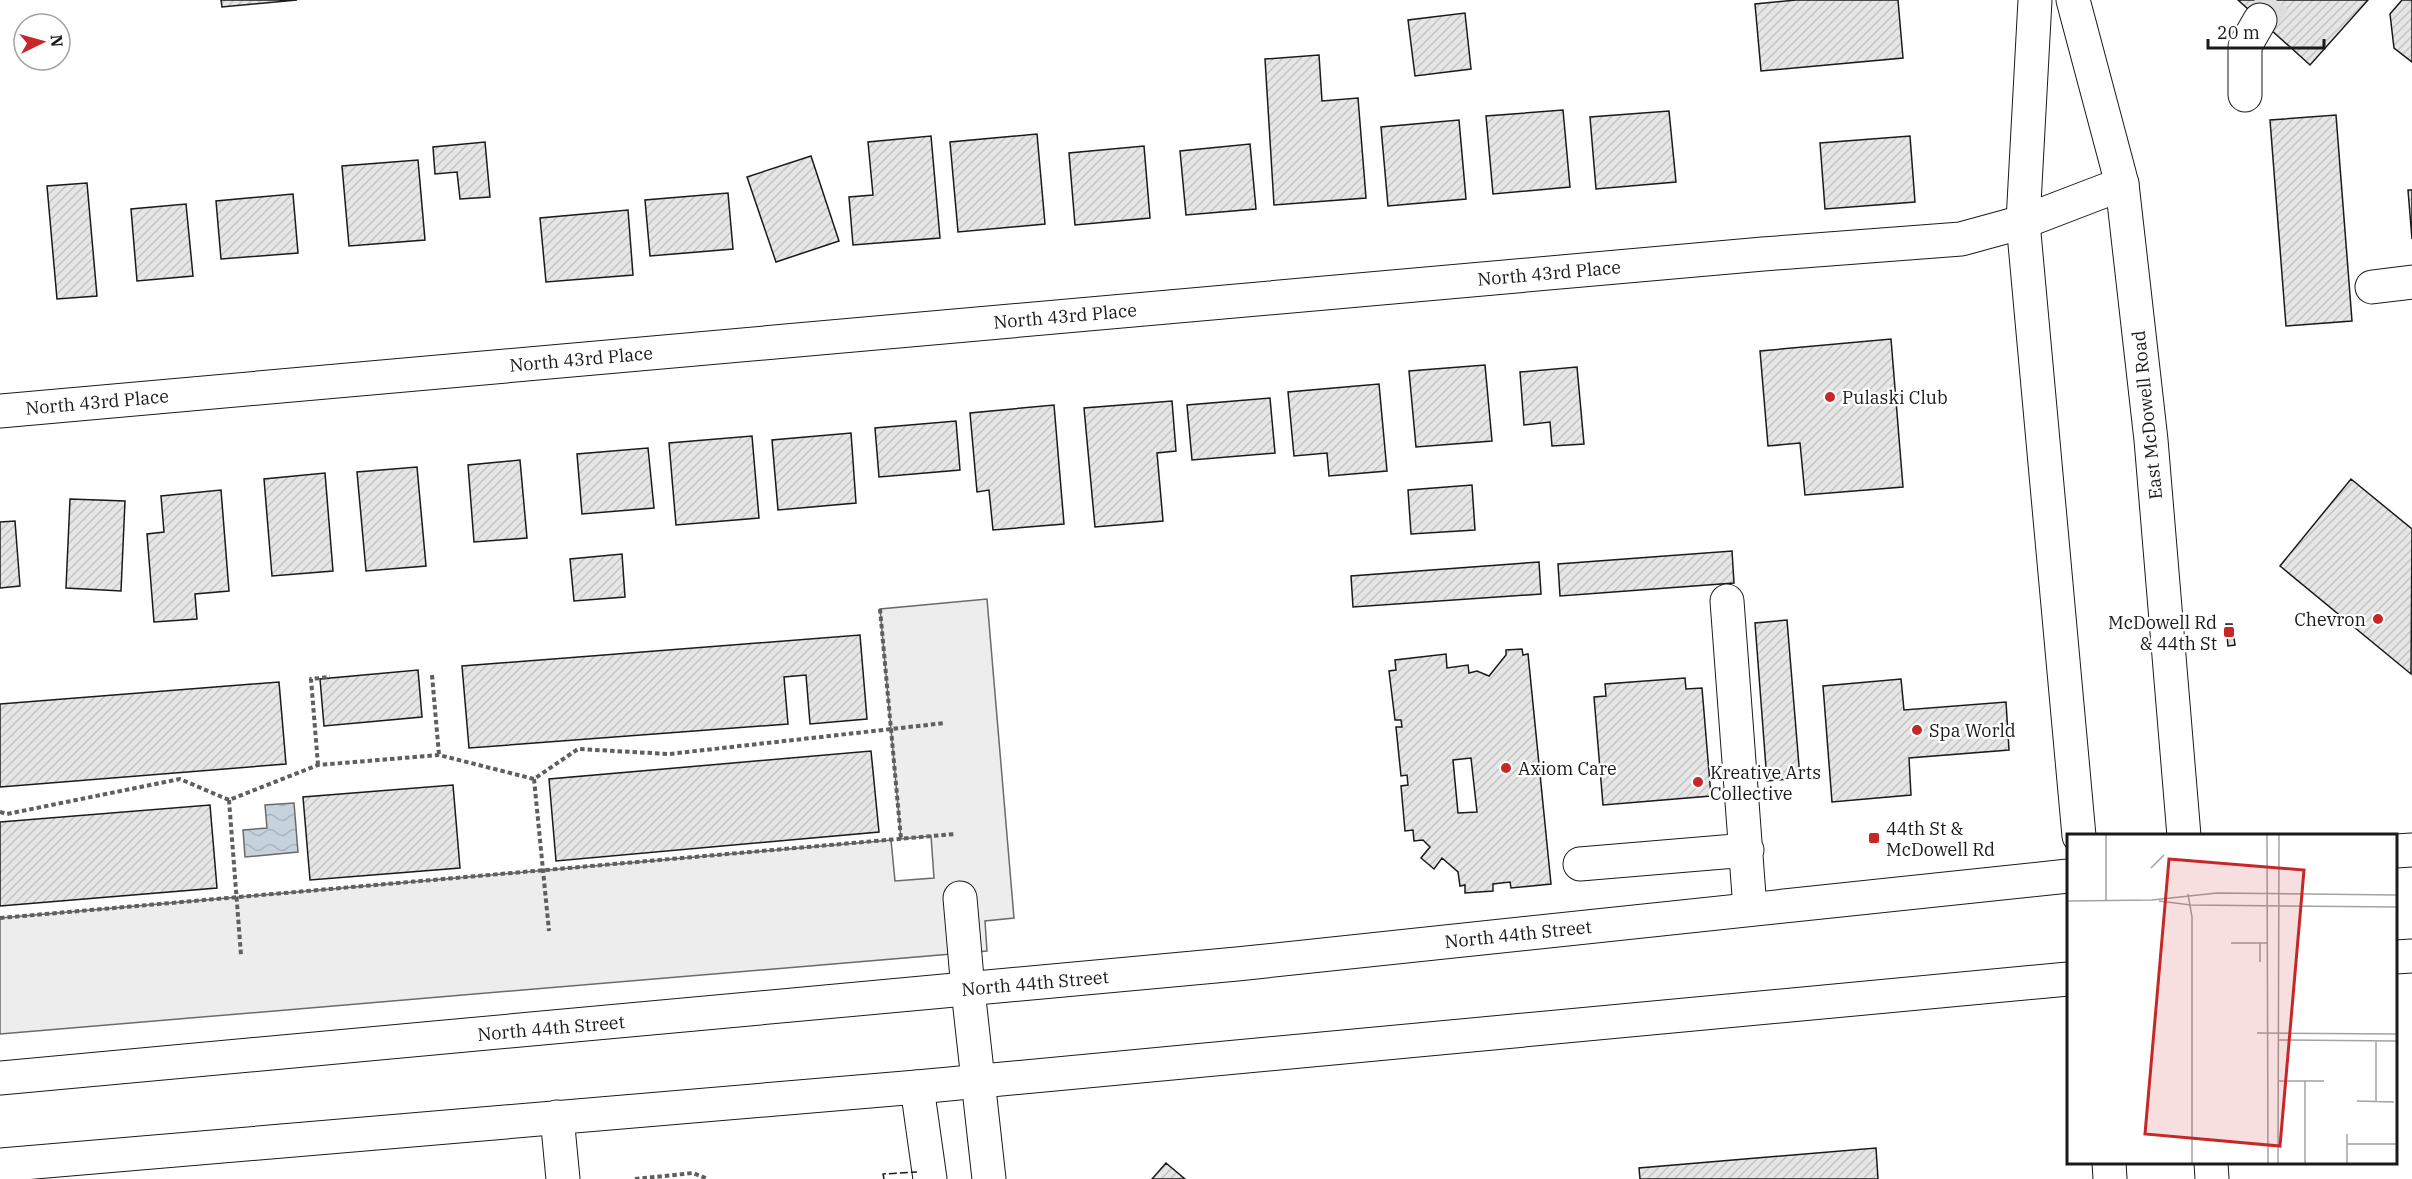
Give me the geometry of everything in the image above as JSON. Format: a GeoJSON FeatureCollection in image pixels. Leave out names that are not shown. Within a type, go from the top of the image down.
{"type":"FeatureCollection","features":[{"type":"Feature","properties":{"kind":"main road"},"geometry":{"type":"LineString","coordinates":[[2035,0],[2024,222],[2079,834]]}},
{"type":"Feature","properties":{"kind":"main road","name":"East McDowell Road"},"geometry":{"type":"LineString","coordinates":[[2073,0],[2122,184],[2151,440],[2184,834]]}},
{"type":"Feature","properties":{"kind":"main road"},"geometry":{"type":"LineString","coordinates":[[2245,95],[2245,46],[2260,20]]}},
{"type":"Feature","properties":{"kind":"main road","name":"North 43rd Place"},"geometry":{"type":"LineString","coordinates":[[0,411],[1696,260],[1925,243],[1961,239],[2024,222],[2122,184]]}},
{"type":"Feature","properties":{"kind":"main road"},"geometry":{"type":"LineString","coordinates":[[2372,287],[2412,282]]}},
{"type":"Feature","properties":{"kind":"main road"},"geometry":{"type":"LineString","coordinates":[[1727,601],[1750,909]]}},
{"type":"Feature","properties":{"kind":"main road"},"geometry":{"type":"LineString","coordinates":[[1580,864],[1747,850]]}},
{"type":"Feature","properties":{"kind":"main road"},"geometry":{"type":"LineString","coordinates":[[2397,851],[2412,850]]}},
{"type":"Feature","properties":{"kind":"main road","name":"North 44th Street"},"geometry":{"type":"LineString","coordinates":[[0,1078],[1249,963],[2067,876]]}},
{"type":"Feature","properties":{"kind":"main road"},"geometry":{"type":"LineString","coordinates":[[960,898],[989,1179]]}},
{"type":"Feature","properties":{"kind":"main road"},"geometry":{"type":"LineString","coordinates":[[2397,957],[2412,956]]}},
{"type":"Feature","properties":{"kind":"main road"},"geometry":{"type":"LineString","coordinates":[[0,1165],[917,1087],[2067,979]]}},
{"type":"Feature","properties":{"kind":"main road"},"geometry":{"type":"LineString","coordinates":[[917,1087],[930,1179]]}},
{"type":"Feature","properties":{"kind":"main road"},"geometry":{"type":"LineString","coordinates":[[557,1117],[563,1179]]}},
{"type":"Feature","properties":{"kind":"main road"},"geometry":{"type":"LineString","coordinates":[[2109,1164],[2110,1179]]}},
{"type":"Feature","properties":{"kind":"main road"},"geometry":{"type":"LineString","coordinates":[[2211,1164],[2212,1179]]}},
{"type":"Feature","properties":{"kind":"path"},"geometry":{"type":"LineString","coordinates":[[880,609],[901,839]]}},
{"type":"Feature","properties":{"kind":"path"},"geometry":{"type":"LineString","coordinates":[[432,675],[439,755]]}},
{"type":"Feature","properties":{"kind":"path"},"geometry":{"type":"LineString","coordinates":[[318,765],[311,679],[330,677]]}},
{"type":"Feature","properties":{"kind":"path"},"geometry":{"type":"LineString","coordinates":[[0,812],[7,814],[180,779],[229,800],[318,765],[439,755],[534,778],[578,750],[669,754],[945,723]]}},
{"type":"Feature","properties":{"kind":"path"},"geometry":{"type":"LineString","coordinates":[[534,778],[549,931]]}},
{"type":"Feature","properties":{"kind":"path"},"geometry":{"type":"LineString","coordinates":[[229,800],[241,955]]}},
{"type":"Feature","properties":{"kind":"path"},"geometry":{"type":"LineString","coordinates":[[0,918],[955,834]]}},
{"type":"Feature","properties":{"kind":"path"},"geometry":{"type":"LineString","coordinates":[[635,1179],[693,1173],[708,1179]]}},
{"type":"Feature","properties":{"kind":"shaded area"},"geometry":{"type":"Polygon","coordinates":[[[987,599],[1014,918],[985,921],[987,951],[0,1034],[0,918],[891,840],[895,881],[934,878],[931,836],[901,839],[880,609],[987,599]]]}},
{"type":"Feature","properties":{"kind":"water"},"geometry":{"type":"Polygon","coordinates":[[[294,803],[298,852],[245,857],[243,830],[267,828],[265,805],[294,803]]]}},
{"type":"Feature","properties":{"kind":"building"},"geometry":{"type":"Polygon","coordinates":[[[221,0],[297,0],[222,7],[221,0]]]}},
{"type":"Feature","properties":{"kind":"building"},"geometry":{"type":"Polygon","coordinates":[[[1796,0],[1898,0],[1903,58],[1761,71],[1755,4],[1796,0]]]}},
{"type":"Feature","properties":{"kind":"building"},"geometry":{"type":"Polygon","coordinates":[[[2238,0],[2368,0],[2310,65],[2238,0]]]}},
{"type":"Feature","properties":{"kind":"building"},"geometry":{"type":"Polygon","coordinates":[[[2402,0],[2412,0],[2412,62],[2394,48],[2390,14],[2402,0]]]}},
{"type":"Feature","properties":{"kind":"building"},"geometry":{"type":"Polygon","coordinates":[[[1465,13],[1471,69],[1415,76],[1408,20],[1465,13]]]}},
{"type":"Feature","properties":{"kind":"building"},"geometry":{"type":"Polygon","coordinates":[[[1319,55],[1322,101],[1358,98],[1366,198],[1274,205],[1265,59],[1319,55]]]}},
{"type":"Feature","properties":{"kind":"building"},"geometry":{"type":"Polygon","coordinates":[[[1563,110],[1570,187],[1493,194],[1486,116],[1563,110]]]}},
{"type":"Feature","properties":{"kind":"building"},"geometry":{"type":"Polygon","coordinates":[[[1669,111],[1676,182],[1596,189],[1590,117],[1669,111]]]}},
{"type":"Feature","properties":{"kind":"building"},"geometry":{"type":"Polygon","coordinates":[[[2336,115],[2352,321],[2286,326],[2270,120],[2336,115]]]}},
{"type":"Feature","properties":{"kind":"building"},"geometry":{"type":"Polygon","coordinates":[[[1459,120],[1466,199],[1388,206],[1381,127],[1459,120]]]}},
{"type":"Feature","properties":{"kind":"building"},"geometry":{"type":"Polygon","coordinates":[[[1037,134],[1045,224],[958,232],[950,142],[1037,134]]]}},
{"type":"Feature","properties":{"kind":"building"},"geometry":{"type":"Polygon","coordinates":[[[931,136],[940,238],[853,245],[849,197],[873,195],[868,142],[931,136]]]}},
{"type":"Feature","properties":{"kind":"building"},"geometry":{"type":"Polygon","coordinates":[[[1910,136],[1915,202],[1825,209],[1820,143],[1910,136]]]}},
{"type":"Feature","properties":{"kind":"building"},"geometry":{"type":"Polygon","coordinates":[[[485,142],[490,197],[460,199],[457,172],[435,174],[433,147],[485,142]]]}},
{"type":"Feature","properties":{"kind":"building"},"geometry":{"type":"Polygon","coordinates":[[[1250,144],[1256,209],[1186,215],[1180,151],[1250,144]]]}},
{"type":"Feature","properties":{"kind":"building"},"geometry":{"type":"Polygon","coordinates":[[[1144,146],[1150,218],[1075,225],[1069,153],[1144,146]]]}},
{"type":"Feature","properties":{"kind":"building"},"geometry":{"type":"Polygon","coordinates":[[[811,156],[839,241],[776,262],[747,177],[811,156]]]}},
{"type":"Feature","properties":{"kind":"building"},"geometry":{"type":"Polygon","coordinates":[[[418,160],[425,240],[349,246],[342,166],[418,160]]]}},
{"type":"Feature","properties":{"kind":"building"},"geometry":{"type":"Polygon","coordinates":[[[87,183],[97,296],[57,299],[47,186],[87,183]]]}},
{"type":"Feature","properties":{"kind":"building"},"geometry":{"type":"Polygon","coordinates":[[[2408,190],[2412,190],[2412,239],[2408,190]]]}},
{"type":"Feature","properties":{"kind":"building"},"geometry":{"type":"Polygon","coordinates":[[[728,193],[733,249],[650,256],[645,200],[728,193]]]}},
{"type":"Feature","properties":{"kind":"building"},"geometry":{"type":"Polygon","coordinates":[[[293,194],[298,253],[221,259],[216,201],[293,194]]]}},
{"type":"Feature","properties":{"kind":"building"},"geometry":{"type":"Polygon","coordinates":[[[186,204],[193,276],[137,281],[131,209],[186,204]]]}},
{"type":"Feature","properties":{"kind":"building"},"geometry":{"type":"Polygon","coordinates":[[[628,210],[633,275],[546,282],[540,218],[628,210]]]}},
{"type":"Feature","properties":{"kind":"building","name":"Pulaski Club"},"geometry":{"type":"Polygon","coordinates":[[[1891,339],[1903,487],[1805,495],[1800,443],[1768,446],[1760,351],[1891,339]]]}},
{"type":"Feature","properties":{"kind":"building"},"geometry":{"type":"Polygon","coordinates":[[[1485,365],[1492,441],[1416,447],[1409,371],[1485,365]]]}},
{"type":"Feature","properties":{"kind":"building"},"geometry":{"type":"Polygon","coordinates":[[[1577,367],[1584,444],[1552,446],[1550,422],[1524,425],[1520,372],[1577,367]]]}},
{"type":"Feature","properties":{"kind":"building"},"geometry":{"type":"Polygon","coordinates":[[[1379,384],[1387,471],[1329,476],[1327,453],[1294,456],[1288,392],[1379,384]]]}},
{"type":"Feature","properties":{"kind":"building"},"geometry":{"type":"Polygon","coordinates":[[[1270,398],[1275,453],[1192,460],[1187,405],[1270,398]]]}},
{"type":"Feature","properties":{"kind":"building"},"geometry":{"type":"Polygon","coordinates":[[[1172,401],[1176,451],[1157,453],[1163,521],[1095,527],[1084,408],[1172,401]]]}},
{"type":"Feature","properties":{"kind":"building"},"geometry":{"type":"Polygon","coordinates":[[[1054,405],[1064,524],[993,530],[989,490],[977,492],[970,413],[1054,405]]]}},
{"type":"Feature","properties":{"kind":"building"},"geometry":{"type":"Polygon","coordinates":[[[956,421],[960,470],[879,477],[875,428],[956,421]]]}},
{"type":"Feature","properties":{"kind":"building"},"geometry":{"type":"Polygon","coordinates":[[[851,433],[856,503],[778,510],[772,440],[851,433]]]}},
{"type":"Feature","properties":{"kind":"building"},"geometry":{"type":"Polygon","coordinates":[[[752,436],[759,518],[676,525],[669,443],[752,436]]]}},
{"type":"Feature","properties":{"kind":"building"},"geometry":{"type":"Polygon","coordinates":[[[648,448],[654,508],[582,514],[577,454],[648,448]]]}},
{"type":"Feature","properties":{"kind":"building"},"geometry":{"type":"Polygon","coordinates":[[[520,460],[527,538],[474,542],[468,465],[520,460]]]}},
{"type":"Feature","properties":{"kind":"building"},"geometry":{"type":"Polygon","coordinates":[[[417,467],[426,566],[366,571],[357,472],[417,467]]]}},
{"type":"Feature","properties":{"kind":"building"},"geometry":{"type":"Polygon","coordinates":[[[325,473],[333,571],[272,576],[264,479],[325,473]]]}},
{"type":"Feature","properties":{"kind":"building","name":"Chevron"},"geometry":{"type":"Polygon","coordinates":[[[2351,479],[2412,529],[2411,674],[2280,566],[2351,479]]]}},
{"type":"Feature","properties":{"kind":"building"},"geometry":{"type":"Polygon","coordinates":[[[1472,485],[1475,530],[1411,534],[1408,490],[1472,485]]]}},
{"type":"Feature","properties":{"kind":"building"},"geometry":{"type":"Polygon","coordinates":[[[221,490],[229,591],[195,594],[197,619],[154,622],[147,534],[164,532],[161,496],[221,490]]]}},
{"type":"Feature","properties":{"kind":"building"},"geometry":{"type":"Polygon","coordinates":[[[70,499],[125,501],[121,591],[66,588],[70,499]]]}},
{"type":"Feature","properties":{"kind":"building"},"geometry":{"type":"Polygon","coordinates":[[[15,521],[20,586],[0,588],[0,522],[15,521]]]}},
{"type":"Feature","properties":{"kind":"building"},"geometry":{"type":"Polygon","coordinates":[[[1732,551],[1734,583],[1560,596],[1558,564],[1732,551]]]}},
{"type":"Feature","properties":{"kind":"building"},"geometry":{"type":"Polygon","coordinates":[[[622,554],[625,597],[574,601],[570,559],[622,554]]]}},
{"type":"Feature","properties":{"kind":"building"},"geometry":{"type":"Polygon","coordinates":[[[1539,562],[1541,594],[1353,607],[1351,576],[1539,562]]]}},
{"type":"Feature","properties":{"kind":"building"},"geometry":{"type":"Polygon","coordinates":[[[1787,620],[1800,778],[1767,781],[1755,623],[1787,620]]]}},
{"type":"Feature","properties":{"kind":"building"},"geometry":{"type":"Polygon","coordinates":[[[2226,624],[2232,624],[2235,645],[2228,646],[2226,624]]]}},
{"type":"Feature","properties":{"kind":"building"},"geometry":{"type":"Polygon","coordinates":[[[860,635],[867,719],[810,724],[806,675],[784,677],[788,724],[469,748],[462,666],[860,635]]]}},
{"type":"Feature","properties":{"kind":"building","name":"Axiom Care"},"geometry":{"type":"Polygon","coordinates":[[[1522,649],[1523,655],[1528,654],[1551,884],[1511,888],[1510,882],[1493,884],[1493,891],[1465,893],[1465,885],[1460,886],[1458,872],[1442,858],[1434,869],[1421,858],[1430,847],[1423,840],[1414,841],[1413,830],[1405,831],[1401,786],[1408,785],[1407,775],[1401,776],[1396,727],[1402,727],[1401,720],[1395,720],[1389,671],[1396,670],[1395,660],[1446,654],[1447,668],[1468,665],[1469,673],[1477,671],[1489,676],[1506,655],[1506,650],[1522,649]],[[1471,758],[1453,760],[1458,813],[1477,812],[1471,758]]]}},
{"type":"Feature","properties":{"kind":"building"},"geometry":{"type":"Polygon","coordinates":[[[418,670],[422,717],[324,726],[320,679],[418,670]]]}},
{"type":"Feature","properties":{"kind":"building"},"geometry":{"type":"Polygon","coordinates":[[[1685,678],[1686,689],[1702,688],[1711,796],[1603,805],[1594,697],[1606,696],[1605,684],[1685,678]]]}},
{"type":"Feature","properties":{"kind":"building","name":"Spa World"},"geometry":{"type":"Polygon","coordinates":[[[1901,679],[1904,710],[2006,702],[2009,750],[1909,758],[1911,795],[1832,802],[1823,686],[1901,679]]]}},
{"type":"Feature","properties":{"kind":"building"},"geometry":{"type":"Polygon","coordinates":[[[279,682],[286,764],[0,787],[0,704],[279,682]]]}},
{"type":"Feature","properties":{"kind":"building"},"geometry":{"type":"Polygon","coordinates":[[[871,751],[879,832],[556,861],[549,779],[871,751]]]}},
{"type":"Feature","properties":{"kind":"building"},"geometry":{"type":"Polygon","coordinates":[[[453,785],[460,868],[310,880],[303,797],[453,785]]]}},
{"type":"Feature","properties":{"kind":"building"},"geometry":{"type":"Polygon","coordinates":[[[210,805],[217,888],[0,906],[0,822],[210,805]]]}},
{"type":"Feature","properties":{"kind":"building"},"geometry":{"type":"Polygon","coordinates":[[[1876,1148],[1878,1179],[1640,1179],[1639,1168],[1876,1148]]]}},
{"type":"Feature","properties":{"kind":"building"},"geometry":{"type":"Polygon","coordinates":[[[1166,1163],[1185,1179],[1152,1179],[1166,1163]]]}},
{"type":"Feature","properties":{"kind":"tunnel"},"geometry":{"type":"LineString","coordinates":[[2260,20],[2276,0]]}},
{"type":"Feature","properties":{"kind":"fence"},"geometry":{"type":"LineString","coordinates":[[884,1179],[883,1174],[917,1172]]}},
{"type":"Feature","properties":{"kind":"place","name":"Pulaski Club"},"geometry":{"type":"Point","coordinates":[1830,397]}},
{"type":"Feature","properties":{"kind":"place","name":"Chevron"},"geometry":{"type":"Point","coordinates":[2378,619]}},
{"type":"Feature","properties":{"kind":"place","name":"McDowell Rd & 44th St"},"geometry":{"type":"Point","coordinates":[2229,632]}},
{"type":"Feature","properties":{"kind":"place","name":"Spa World"},"geometry":{"type":"Point","coordinates":[1917,730]}},
{"type":"Feature","properties":{"kind":"place","name":"Axiom Care"},"geometry":{"type":"Point","coordinates":[1506,768]}},
{"type":"Feature","properties":{"kind":"place","name":"Kreative Arts Collective"},"geometry":{"type":"Point","coordinates":[1698,782]}},
{"type":"Feature","properties":{"kind":"place","name":"44th St & McDowell Rd"},"geometry":{"type":"Point","coordinates":[1874,838]}}]}
